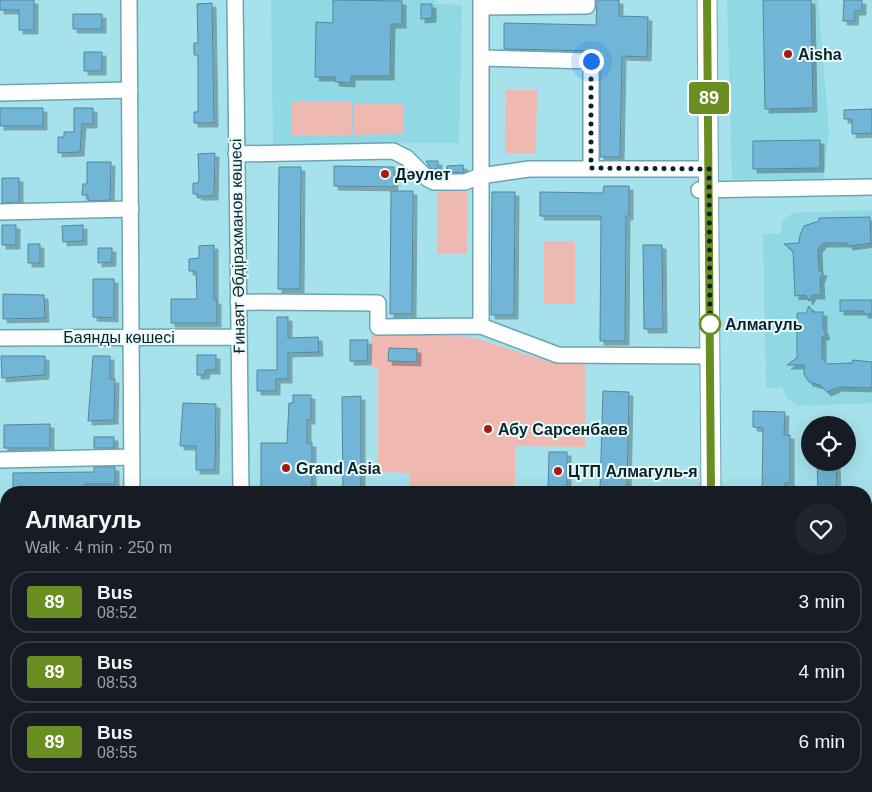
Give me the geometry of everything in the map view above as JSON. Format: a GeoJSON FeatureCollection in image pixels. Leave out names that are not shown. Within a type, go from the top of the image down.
{"type":"FeatureCollection","features":[{"type":"Feature","properties":{"kind":"main road"},"geometry":{"type":"LineString","coordinates":[[697,0],[704,169]]}},
{"type":"Feature","properties":{"kind":"main road"},"geometry":{"type":"LineString","coordinates":[[701,486],[705,356],[704,169],[707,0]]}},
{"type":"Feature","properties":{"kind":"main road"},"geometry":{"type":"LineString","coordinates":[[705,356],[711,486]]}},
{"type":"Feature","properties":{"kind":"street"},"geometry":{"type":"LineString","coordinates":[[129,0],[132,209],[132,486]]}},
{"type":"Feature","properties":{"kind":"street","name":"Ғинаят Әбдірахманов көшесі"},"geometry":{"type":"LineString","coordinates":[[235,0],[241,486]]}},
{"type":"Feature","properties":{"kind":"street"},"geometry":{"type":"LineString","coordinates":[[481,326],[481,3],[587,6],[587,0]]}},
{"type":"Feature","properties":{"kind":"street"},"geometry":{"type":"LineString","coordinates":[[481,58],[591,61],[591,168]]}},
{"type":"Feature","properties":{"kind":"street"},"geometry":{"type":"LineString","coordinates":[[0,93],[130,90]]}},
{"type":"Feature","properties":{"kind":"street"},"geometry":{"type":"LineString","coordinates":[[236,154],[393,151],[407,158],[428,179],[434,182],[465,182],[480,176],[530,168],[704,169]]}},
{"type":"Feature","properties":{"kind":"street"},"geometry":{"type":"LineString","coordinates":[[704,190],[872,187]]}},
{"type":"Feature","properties":{"kind":"street"},"geometry":{"type":"LineString","coordinates":[[0,212],[132,209]]}},
{"type":"Feature","properties":{"kind":"street"},"geometry":{"type":"LineString","coordinates":[[238,302],[378,303],[378,327],[481,326],[558,355],[705,356]]}},
{"type":"Feature","properties":{"kind":"street","name":"Баянды көшесі"},"geometry":{"type":"LineString","coordinates":[[0,338],[238,337]]}},
{"type":"Feature","properties":{"kind":"street"},"geometry":{"type":"LineString","coordinates":[[0,460],[132,457]]}},
{"type":"Feature","properties":{"kind":"shaded area"},"geometry":{"type":"Polygon","coordinates":[[[271,0],[435,0],[435,4],[462,5],[459,143],[273,144],[271,0]]]}},
{"type":"Feature","properties":{"kind":"shaded area"},"geometry":{"type":"Polygon","coordinates":[[[727,0],[818,0],[829,133],[823,179],[732,179],[727,0]]]}},
{"type":"Feature","properties":{"kind":"shaded area"},"geometry":{"type":"Polygon","coordinates":[[[506,90],[537,90],[536,153],[505,153],[506,90]]]}},
{"type":"Feature","properties":{"kind":"shaded area"},"geometry":{"type":"Polygon","coordinates":[[[292,101],[351,101],[351,135],[292,135],[292,101]]]}},
{"type":"Feature","properties":{"kind":"shaded area"},"geometry":{"type":"Polygon","coordinates":[[[354,104],[404,104],[404,134],[354,135],[354,104]]]}},
{"type":"Feature","properties":{"kind":"shaded area"},"geometry":{"type":"Polygon","coordinates":[[[437,191],[468,191],[467,254],[437,254],[437,191]]]}},
{"type":"Feature","properties":{"kind":"shaded area"},"geometry":{"type":"Polygon","coordinates":[[[872,210],[872,403],[797,406],[787,398],[782,387],[766,388],[763,234],[780,234],[783,220],[793,213],[872,210]]]}},
{"type":"Feature","properties":{"kind":"shaded area"},"geometry":{"type":"Polygon","coordinates":[[[544,241],[575,241],[575,304],[544,304],[544,241]]]}},
{"type":"Feature","properties":{"kind":"shaded area"},"geometry":{"type":"Polygon","coordinates":[[[371,333],[472,337],[553,363],[585,362],[585,447],[515,446],[515,486],[410,486],[410,473],[378,472],[378,368],[371,367],[371,333]]]}},
{"type":"Feature","properties":{"kind":"building"},"geometry":{"type":"Polygon","coordinates":[[[0,0],[34,0],[34,30],[19,30],[19,10],[0,10],[0,0]]]}},
{"type":"Feature","properties":{"kind":"building"},"geometry":{"type":"Polygon","coordinates":[[[333,0],[402,1],[402,24],[391,24],[390,76],[351,76],[351,83],[335,82],[335,77],[315,77],[316,22],[333,23],[333,0]]]}},
{"type":"Feature","properties":{"kind":"building"},"geometry":{"type":"Polygon","coordinates":[[[597,0],[619,0],[619,16],[648,17],[647,57],[622,56],[620,157],[600,157],[600,61],[598,51],[504,49],[504,23],[596,25],[597,0]]]}},
{"type":"Feature","properties":{"kind":"building","name":"Aisha"},"geometry":{"type":"Polygon","coordinates":[[[763,0],[811,0],[813,108],[765,109],[763,0]]]}},
{"type":"Feature","properties":{"kind":"building"},"geometry":{"type":"Polygon","coordinates":[[[844,0],[862,0],[862,11],[855,11],[854,21],[843,21],[844,0]]]}},
{"type":"Feature","properties":{"kind":"building"},"geometry":{"type":"Polygon","coordinates":[[[212,3],[214,123],[194,123],[194,112],[198,112],[198,55],[194,55],[194,43],[198,43],[197,4],[212,3]]]}},
{"type":"Feature","properties":{"kind":"building"},"geometry":{"type":"Polygon","coordinates":[[[421,4],[432,4],[432,18],[421,19],[421,4]]]}},
{"type":"Feature","properties":{"kind":"building"},"geometry":{"type":"Polygon","coordinates":[[[73,14],[102,14],[102,29],[73,29],[73,14]]]}},
{"type":"Feature","properties":{"kind":"building"},"geometry":{"type":"Polygon","coordinates":[[[84,52],[102,52],[102,71],[84,71],[84,52]]]}},
{"type":"Feature","properties":{"kind":"building"},"geometry":{"type":"Polygon","coordinates":[[[0,108],[43,108],[43,126],[0,126],[0,108]]]}},
{"type":"Feature","properties":{"kind":"building"},"geometry":{"type":"Polygon","coordinates":[[[74,108],[93,108],[93,124],[82,124],[80,152],[58,153],[58,137],[64,137],[64,132],[74,132],[74,108]]]}},
{"type":"Feature","properties":{"kind":"building"},"geometry":{"type":"Polygon","coordinates":[[[872,109],[872,133],[852,134],[852,119],[844,119],[844,110],[872,109]]]}},
{"type":"Feature","properties":{"kind":"building"},"geometry":{"type":"Polygon","coordinates":[[[820,140],[820,168],[753,169],[753,141],[820,140]]]}},
{"type":"Feature","properties":{"kind":"building"},"geometry":{"type":"Polygon","coordinates":[[[215,153],[214,196],[198,196],[193,194],[193,183],[198,183],[199,179],[198,154],[215,153]]]}},
{"type":"Feature","properties":{"kind":"building"},"geometry":{"type":"Polygon","coordinates":[[[426,161],[438,161],[438,169],[431,169],[426,161]]]}},
{"type":"Feature","properties":{"kind":"building"},"geometry":{"type":"Polygon","coordinates":[[[87,162],[111,162],[110,200],[88,201],[88,195],[82,195],[83,184],[87,184],[87,162]]]}},
{"type":"Feature","properties":{"kind":"building"},"geometry":{"type":"Polygon","coordinates":[[[463,165],[464,172],[447,173],[447,166],[463,165]]]}},
{"type":"Feature","properties":{"kind":"building"},"geometry":{"type":"Polygon","coordinates":[[[334,166],[394,167],[394,187],[334,186],[334,166]]]}},
{"type":"Feature","properties":{"kind":"building"},"geometry":{"type":"Polygon","coordinates":[[[279,167],[301,167],[300,289],[278,289],[279,167]]]}},
{"type":"Feature","properties":{"kind":"building"},"geometry":{"type":"Polygon","coordinates":[[[2,178],[19,178],[19,202],[2,203],[2,178]]]}},
{"type":"Feature","properties":{"kind":"building"},"geometry":{"type":"Polygon","coordinates":[[[604,186],[629,186],[629,216],[626,216],[625,341],[600,341],[601,216],[540,216],[540,192],[603,193],[604,186]]]}},
{"type":"Feature","properties":{"kind":"building"},"geometry":{"type":"Polygon","coordinates":[[[391,191],[413,191],[412,314],[390,314],[391,191]]]}},
{"type":"Feature","properties":{"kind":"building"},"geometry":{"type":"Polygon","coordinates":[[[492,192],[515,192],[514,315],[491,315],[492,192]]]}},
{"type":"Feature","properties":{"kind":"building"},"geometry":{"type":"Polygon","coordinates":[[[870,217],[871,243],[849,246],[847,243],[823,243],[818,249],[819,271],[823,272],[820,280],[821,295],[812,295],[809,301],[806,295],[795,296],[793,251],[784,244],[799,243],[804,226],[819,221],[819,218],[870,217]]]}},
{"type":"Feature","properties":{"kind":"building"},"geometry":{"type":"Polygon","coordinates":[[[2,225],[16,225],[16,245],[2,245],[2,225]]]}},
{"type":"Feature","properties":{"kind":"building"},"geometry":{"type":"Polygon","coordinates":[[[83,225],[83,241],[63,242],[62,226],[83,225]]]}},
{"type":"Feature","properties":{"kind":"building"},"geometry":{"type":"Polygon","coordinates":[[[28,244],[40,244],[40,263],[28,263],[28,244]]]}},
{"type":"Feature","properties":{"kind":"building"},"geometry":{"type":"Polygon","coordinates":[[[214,245],[214,300],[217,300],[217,323],[171,323],[171,299],[197,299],[196,271],[189,271],[189,259],[199,258],[199,246],[214,245]]]}},
{"type":"Feature","properties":{"kind":"building"},"geometry":{"type":"Polygon","coordinates":[[[643,245],[662,245],[663,329],[644,329],[643,245]]]}},
{"type":"Feature","properties":{"kind":"building"},"geometry":{"type":"Polygon","coordinates":[[[98,248],[112,248],[112,262],[98,263],[98,248]]]}},
{"type":"Feature","properties":{"kind":"building"},"geometry":{"type":"Polygon","coordinates":[[[93,279],[114,279],[114,318],[93,317],[93,279]]]}},
{"type":"Feature","properties":{"kind":"building"},"geometry":{"type":"Polygon","coordinates":[[[3,294],[44,295],[45,318],[3,319],[3,294]]]}},
{"type":"Feature","properties":{"kind":"building"},"geometry":{"type":"Polygon","coordinates":[[[840,300],[872,300],[872,314],[864,314],[864,311],[840,311],[840,300]]]}},
{"type":"Feature","properties":{"kind":"building"},"geometry":{"type":"Polygon","coordinates":[[[809,306],[813,312],[823,312],[823,328],[826,335],[822,337],[822,359],[828,364],[852,363],[853,360],[872,362],[872,388],[839,387],[827,392],[820,385],[809,382],[804,374],[804,365],[787,365],[797,358],[797,313],[806,313],[809,306]]]}},
{"type":"Feature","properties":{"kind":"building"},"geometry":{"type":"Polygon","coordinates":[[[277,317],[288,317],[288,338],[318,337],[319,352],[288,353],[288,379],[276,379],[276,391],[257,391],[257,370],[277,370],[277,317]]]}},
{"type":"Feature","properties":{"kind":"building"},"geometry":{"type":"Polygon","coordinates":[[[350,340],[368,340],[367,361],[350,361],[350,340]]]}},
{"type":"Feature","properties":{"kind":"building"},"geometry":{"type":"Polygon","coordinates":[[[389,348],[417,349],[417,362],[388,361],[389,348]]]}},
{"type":"Feature","properties":{"kind":"building"},"geometry":{"type":"Polygon","coordinates":[[[197,355],[216,355],[216,370],[206,370],[205,375],[197,375],[197,355]]]}},
{"type":"Feature","properties":{"kind":"building"},"geometry":{"type":"Polygon","coordinates":[[[1,356],[45,356],[45,375],[2,378],[1,356]]]}},
{"type":"Feature","properties":{"kind":"building"},"geometry":{"type":"Polygon","coordinates":[[[93,356],[110,356],[110,379],[115,379],[114,420],[88,421],[93,356]]]}},
{"type":"Feature","properties":{"kind":"building"},"geometry":{"type":"Polygon","coordinates":[[[603,391],[629,392],[627,486],[600,486],[603,391]]]}},
{"type":"Feature","properties":{"kind":"building","name":"Grand Asia"},"geometry":{"type":"Polygon","coordinates":[[[293,395],[311,395],[311,420],[307,420],[307,443],[312,443],[312,486],[261,486],[261,443],[287,443],[289,403],[293,403],[293,395]]]}},
{"type":"Feature","properties":{"kind":"building"},"geometry":{"type":"Polygon","coordinates":[[[361,396],[361,486],[343,486],[342,397],[361,396]]]}},
{"type":"Feature","properties":{"kind":"building"},"geometry":{"type":"Polygon","coordinates":[[[183,403],[216,404],[215,470],[196,470],[196,446],[180,446],[183,403]]]}},
{"type":"Feature","properties":{"kind":"building"},"geometry":{"type":"Polygon","coordinates":[[[753,411],[785,412],[784,435],[790,435],[790,483],[785,483],[785,486],[762,486],[763,428],[753,427],[753,411]]]}},
{"type":"Feature","properties":{"kind":"building"},"geometry":{"type":"Polygon","coordinates":[[[50,424],[50,448],[4,448],[4,425],[50,424]]]}},
{"type":"Feature","properties":{"kind":"building"},"geometry":{"type":"Polygon","coordinates":[[[94,437],[114,437],[114,448],[94,448],[94,437]]]}},
{"type":"Feature","properties":{"kind":"building","name":"ЦТП Алмагуль-я"},"geometry":{"type":"Polygon","coordinates":[[[549,452],[567,452],[567,486],[548,486],[549,452]]]}},
{"type":"Feature","properties":{"kind":"building"},"geometry":{"type":"Polygon","coordinates":[[[94,467],[115,467],[115,484],[13,486],[13,473],[94,472],[94,467]]]}},
{"type":"Feature","properties":{"kind":"building"},"geometry":{"type":"Polygon","coordinates":[[[817,471],[836,471],[837,486],[818,486],[817,471]]]}},
{"type":"Feature","properties":{"kind":"bus line","name":"89"},"geometry":{"type":"LineString","coordinates":[[707,0],[711,486]]}},
{"type":"Feature","properties":{"kind":"place","name":"Aisha"},"geometry":{"type":"Point","coordinates":[788,54]}},
{"type":"Feature","properties":{"kind":"place","name":"Дәулет"},"geometry":{"type":"Point","coordinates":[385,174]}},
{"type":"Feature","properties":{"kind":"place","name":"Алмагуль"},"geometry":{"type":"Point","coordinates":[710,324]}},
{"type":"Feature","properties":{"kind":"place","name":"Абу Сарсенбаев"},"geometry":{"type":"Point","coordinates":[488,429]}},
{"type":"Feature","properties":{"kind":"place","name":"Grand Asia"},"geometry":{"type":"Point","coordinates":[286,468]}},
{"type":"Feature","properties":{"kind":"place","name":"ЦТП Алмагуль-я"},"geometry":{"type":"Point","coordinates":[558,471]}},
{"type":"Feature","properties":{"kind":"route"},"geometry":{"type":"LineString","coordinates":[[591,61],[591,168],[709,169],[710,324]]}}]}
